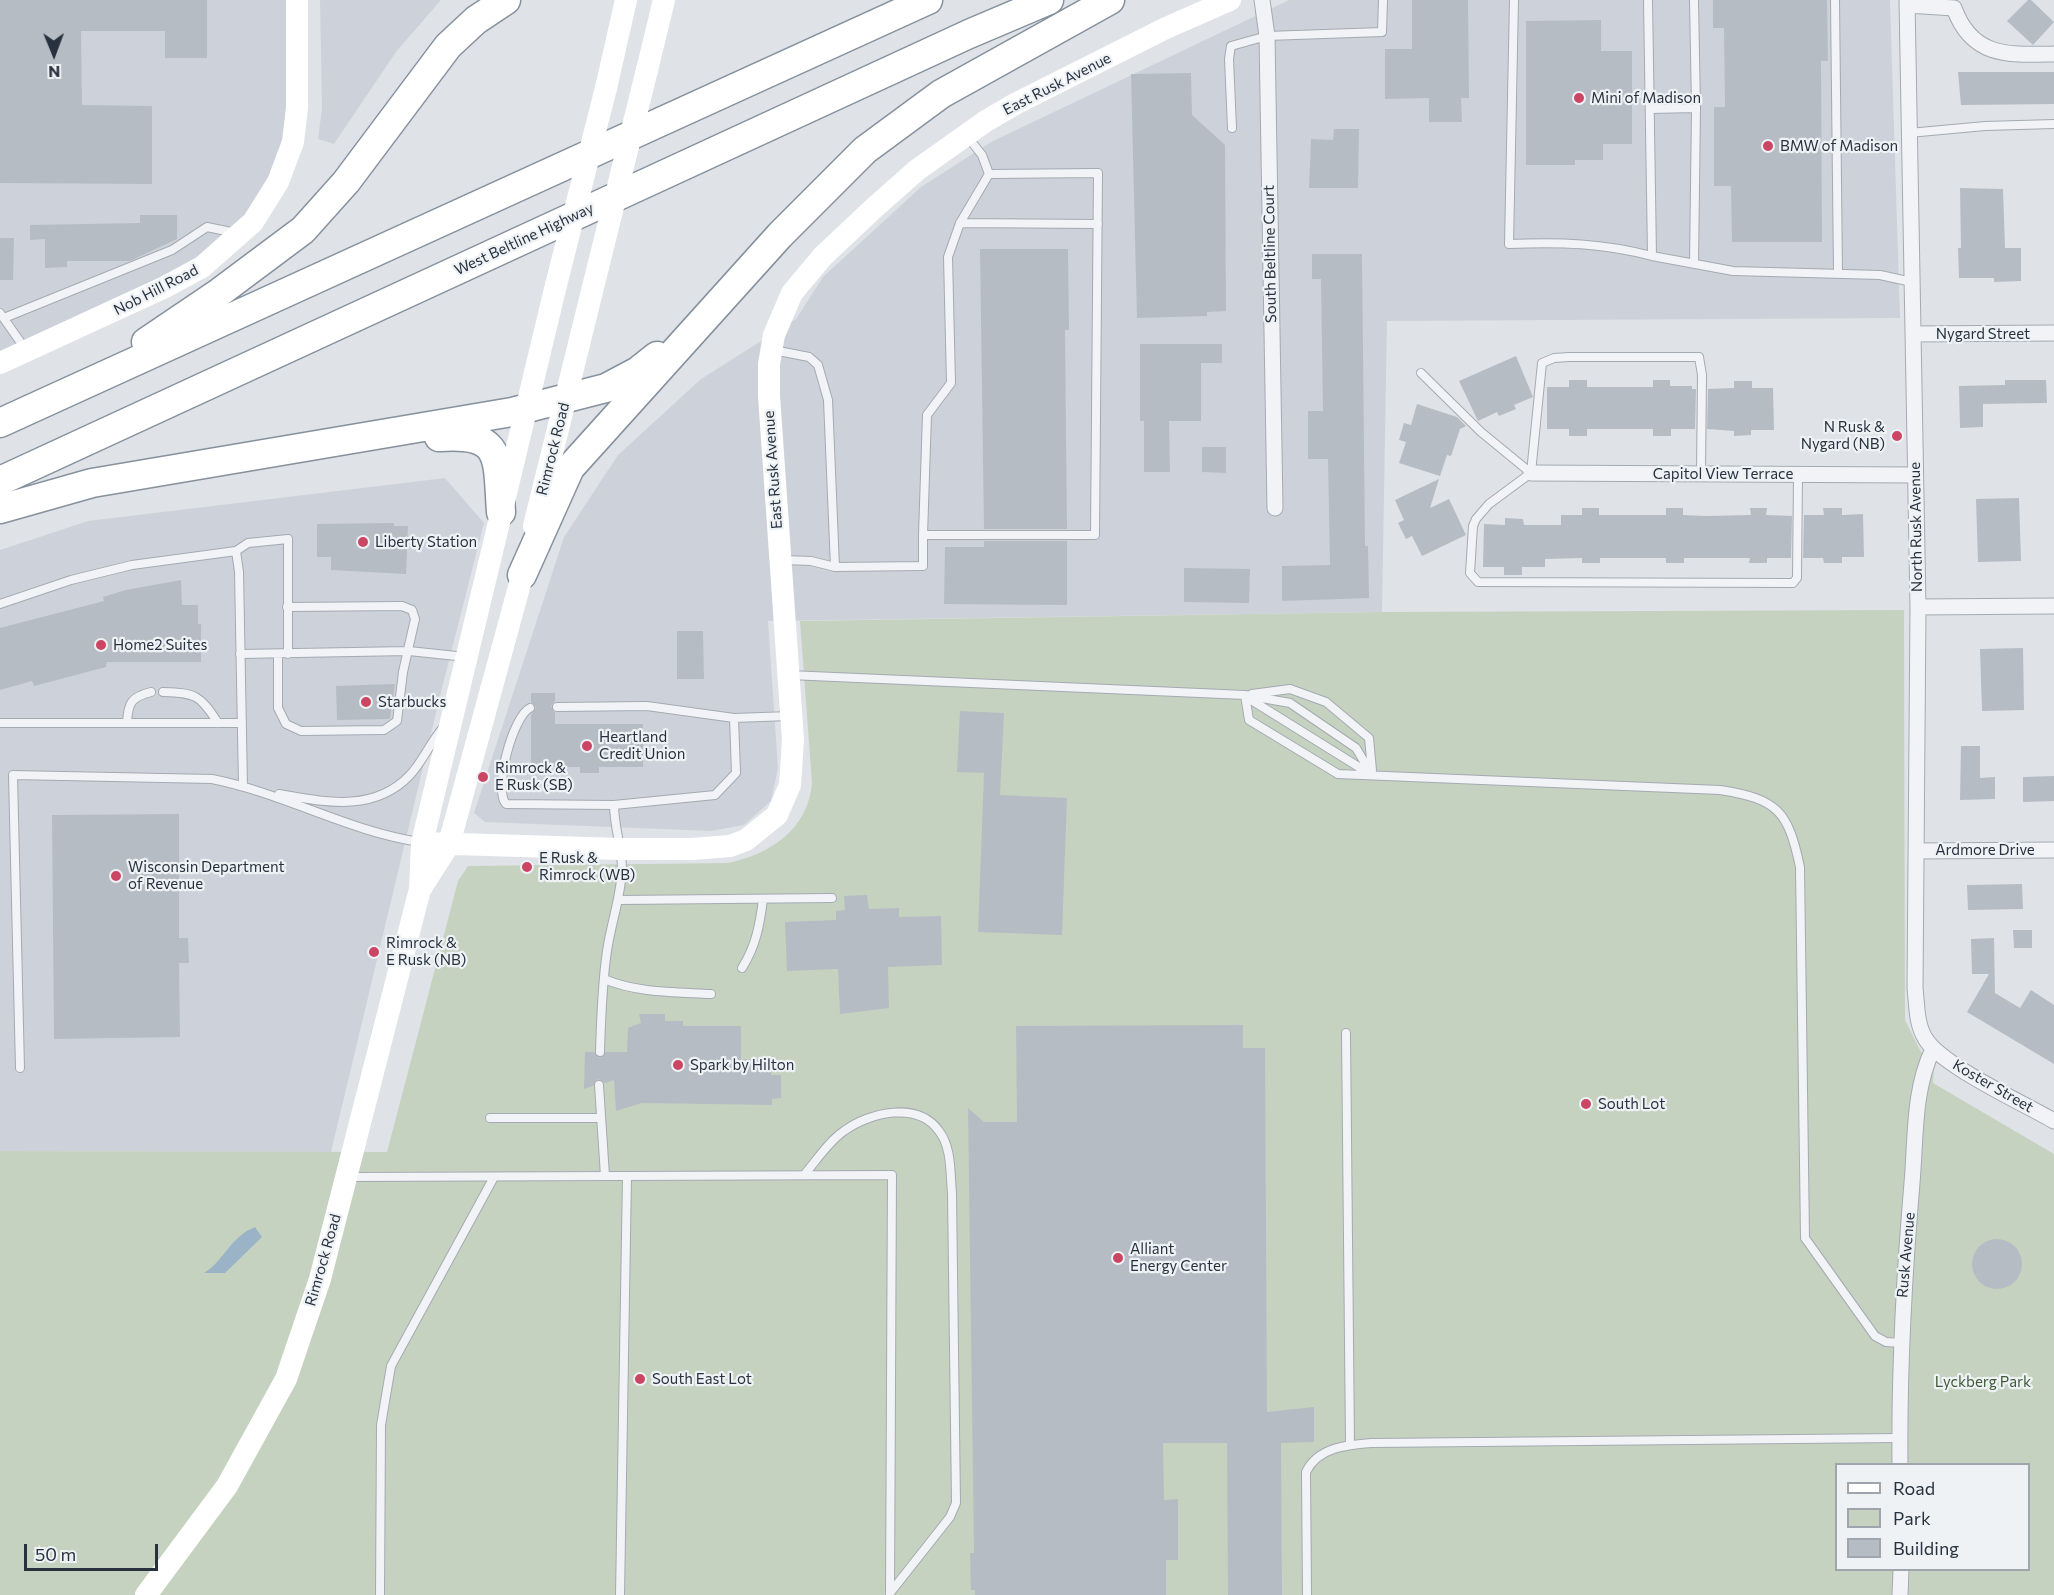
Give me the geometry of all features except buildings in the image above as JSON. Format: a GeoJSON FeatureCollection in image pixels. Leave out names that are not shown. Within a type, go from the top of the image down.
{"type":"FeatureCollection","features":[{"type":"Feature","properties":{"kind":"highway"},"geometry":{"type":"LineString","coordinates":[[71,391],[220,292],[303,230],[346,182],[448,46],[476,20],[506,0]]}},
{"type":"Feature","properties":{"kind":"highway"},"geometry":{"type":"LineString","coordinates":[[0,423],[928,0]]}},
{"type":"Feature","properties":{"kind":"highway","name":"West Beltline Highway"},"geometry":{"type":"LineString","coordinates":[[0,481],[969,34],[1049,0]]}},
{"type":"Feature","properties":{"kind":"highway"},"geometry":{"type":"LineString","coordinates":[[522,575],[570,468],[780,235],[865,150],[941,94],[1110,0]]}},
{"type":"Feature","properties":{"kind":"highway"},"geometry":{"type":"LineString","coordinates":[[0,509],[92,483],[198,463],[350,441],[527,409],[606,388],[638,371],[708,315]]}},
{"type":"Feature","properties":{"kind":"highway"},"geometry":{"type":"LineString","coordinates":[[350,441],[391,441],[468,435],[482,441],[490,448],[497,462],[501,512]]}},
{"type":"Feature","properties":{"kind":"main road","name":"Nob Hill Road"},"geometry":{"type":"LineString","coordinates":[[0,363],[165,287],[202,267],[241,235],[253,222],[278,182],[293,142],[297,108],[297,0]]}},
{"type":"Feature","properties":{"kind":"main road","name":"Rimrock Road"},"geometry":{"type":"LineString","coordinates":[[146,1595],[227,1486],[286,1379],[320,1279],[420,889],[422,843],[626,0]]}},
{"type":"Feature","properties":{"kind":"main road","name":"Rimrock Road"},"geometry":{"type":"LineString","coordinates":[[420,889],[449,844],[522,575],[664,0]]}},
{"type":"Feature","properties":{"kind":"main road","name":"East Rusk Avenue"},"geometry":{"type":"LineString","coordinates":[[422,843],[621,849],[719,848],[746,840],[777,815],[790,785],[793,766],[769,396],[772,350],[781,316],[803,277],[917,170],[966,134],[1015,104],[1166,28],[1230,0]]}},
{"type":"Feature","properties":{"kind":"street","name":"South Beltline Court"},"geometry":{"type":"LineString","coordinates":[[1262,0],[1267,36],[1275,508]]}},
{"type":"Feature","properties":{"kind":"street"},"geometry":{"type":"LineString","coordinates":[[1907,3],[1957,4],[1960,25],[1973,41],[1995,51],[2016,55],[2054,54]]}},
{"type":"Feature","properties":{"kind":"street","name":"North Rusk Avenue"},"geometry":{"type":"LineString","coordinates":[[1907,3],[1918,607],[1915,988],[1919,1022],[1925,1038],[1933,1049]]}},
{"type":"Feature","properties":{"kind":"street","name":"Nygard Street"},"geometry":{"type":"LineString","coordinates":[[1913,334],[2054,333]]}},
{"type":"Feature","properties":{"kind":"street","name":"Capitol View Terrace"},"geometry":{"type":"LineString","coordinates":[[1531,473],[1914,475]]}},
{"type":"Feature","properties":{"kind":"street"},"geometry":{"type":"LineString","coordinates":[[1918,607],[2054,606]]}},
{"type":"Feature","properties":{"kind":"street","name":"Ardmore Drive"},"geometry":{"type":"LineString","coordinates":[[1916,851],[2054,850]]}},
{"type":"Feature","properties":{"kind":"street","name":"Rusk Avenue"},"geometry":{"type":"LineString","coordinates":[[1900,1463],[1901,1343],[1920,1086],[1933,1049]]}},
{"type":"Feature","properties":{"kind":"street","name":"Koster Street"},"geometry":{"type":"LineString","coordinates":[[1933,1049],[1955,1065],[2054,1121]]}},
{"type":"Feature","properties":{"kind":"street"},"geometry":{"type":"LineString","coordinates":[[1900,1595],[1901,1571]]}},
{"type":"Feature","properties":{"kind":"lane"},"geometry":{"type":"LineString","coordinates":[[1232,128],[1229,68],[1231,46],[1267,36],[1382,32],[1383,0]]}},
{"type":"Feature","properties":{"kind":"lane"},"geometry":{"type":"LineString","coordinates":[[1514,0],[1509,244],[1569,242],[1613,246],[1652,256],[1733,271],[1880,275],[1912,282]]}},
{"type":"Feature","properties":{"kind":"lane"},"geometry":{"type":"LineString","coordinates":[[1648,0],[1652,256]]}},
{"type":"Feature","properties":{"kind":"lane"},"geometry":{"type":"LineString","coordinates":[[1694,0],[1696,108],[1694,264]]}},
{"type":"Feature","properties":{"kind":"lane"},"geometry":{"type":"LineString","coordinates":[[1835,0],[1838,273]]}},
{"type":"Feature","properties":{"kind":"lane"},"geometry":{"type":"LineString","coordinates":[[1650,109],[1696,108]]}},
{"type":"Feature","properties":{"kind":"lane"},"geometry":{"type":"LineString","coordinates":[[1909,132],[1985,126],[2054,124]]}},
{"type":"Feature","properties":{"kind":"lane"},"geometry":{"type":"LineString","coordinates":[[966,134],[982,155],[989,174]]}},
{"type":"Feature","properties":{"kind":"lane"},"geometry":{"type":"LineString","coordinates":[[923,535],[1095,536],[1098,173],[989,174]]}},
{"type":"Feature","properties":{"kind":"lane"},"geometry":{"type":"LineString","coordinates":[[779,560],[811,561],[835,567],[923,566],[927,415],[951,383],[948,257],[960,223],[989,174]]}},
{"type":"Feature","properties":{"kind":"lane"},"geometry":{"type":"LineString","coordinates":[[960,223],[1098,224]]}},
{"type":"Feature","properties":{"kind":"lane"},"geometry":{"type":"LineString","coordinates":[[27,351],[2,316],[172,250],[207,227],[241,235]]}},
{"type":"Feature","properties":{"kind":"lane"},"geometry":{"type":"LineString","coordinates":[[772,350],[809,357],[818,365],[828,399],[835,567]]}},
{"type":"Feature","properties":{"kind":"lane"},"geometry":{"type":"LineString","coordinates":[[1701,474],[1702,375],[1699,357],[1569,357],[1554,358],[1542,363],[1531,473],[1489,504],[1473,526],[1470,573],[1478,582],[1793,583],[1797,578],[1798,474]]}},
{"type":"Feature","properties":{"kind":"lane"},"geometry":{"type":"LineString","coordinates":[[1421,373],[1480,432],[1531,473]]}},
{"type":"Feature","properties":{"kind":"lane"},"geometry":{"type":"LineString","coordinates":[[0,604],[71,580],[132,565],[236,551],[248,543],[288,539],[288,654]]}},
{"type":"Feature","properties":{"kind":"lane"},"geometry":{"type":"LineString","coordinates":[[236,551],[243,786]]}},
{"type":"Feature","properties":{"kind":"lane"},"geometry":{"type":"LineString","coordinates":[[278,654],[278,708],[286,724],[301,731],[384,730],[397,722],[415,619],[412,610],[402,606],[287,607]]}},
{"type":"Feature","properties":{"kind":"lane"},"geometry":{"type":"LineString","coordinates":[[240,654],[409,651],[467,658]]}},
{"type":"Feature","properties":{"kind":"lane"},"geometry":{"type":"LineString","coordinates":[[788,675],[1245,695],[1290,703],[1356,747],[1372,775]]}},
{"type":"Feature","properties":{"kind":"lane"},"geometry":{"type":"LineString","coordinates":[[1245,695],[1290,689],[1326,702],[1369,738],[1372,775]]}},
{"type":"Feature","properties":{"kind":"lane"},"geometry":{"type":"LineString","coordinates":[[127,723],[128,705],[135,696],[151,692]]}},
{"type":"Feature","properties":{"kind":"lane"},"geometry":{"type":"LineString","coordinates":[[163,692],[191,693],[204,701],[219,723]]}},
{"type":"Feature","properties":{"kind":"lane"},"geometry":{"type":"LineString","coordinates":[[1245,695],[1372,775]]}},
{"type":"Feature","properties":{"kind":"lane"},"geometry":{"type":"LineString","coordinates":[[1245,695],[1250,720],[1304,756],[1338,774],[1720,790],[1745,794],[1769,803],[1785,819],[1793,835],[1800,867],[1805,1238],[1875,1336],[1886,1342],[1901,1343]]}},
{"type":"Feature","properties":{"kind":"lane"},"geometry":{"type":"LineString","coordinates":[[557,707],[647,706],[734,718],[791,716]]}},
{"type":"Feature","properties":{"kind":"lane"},"geometry":{"type":"LineString","coordinates":[[530,708],[518,720],[501,779],[501,798],[506,804],[614,805],[715,795],[736,773],[734,718]]}},
{"type":"Feature","properties":{"kind":"lane"},"geometry":{"type":"LineString","coordinates":[[257,791],[339,802],[360,802],[376,798],[409,776],[452,718]]}},
{"type":"Feature","properties":{"kind":"lane"},"geometry":{"type":"LineString","coordinates":[[0,723],[242,723]]}},
{"type":"Feature","properties":{"kind":"lane"},"geometry":{"type":"LineString","coordinates":[[20,1068],[13,775],[212,779],[243,786],[387,835],[422,843]]}},
{"type":"Feature","properties":{"kind":"lane"},"geometry":{"type":"LineString","coordinates":[[600,1052],[607,948],[619,900],[621,849],[614,829],[614,805]]}},
{"type":"Feature","properties":{"kind":"lane"},"geometry":{"type":"LineString","coordinates":[[619,900],[832,898]]}},
{"type":"Feature","properties":{"kind":"lane"},"geometry":{"type":"LineString","coordinates":[[742,968],[752,954],[763,899]]}},
{"type":"Feature","properties":{"kind":"lane"},"geometry":{"type":"LineString","coordinates":[[604,979],[619,986],[644,990],[711,994]]}},
{"type":"Feature","properties":{"kind":"lane"},"geometry":{"type":"LineString","coordinates":[[1346,1033],[1350,1445]]}},
{"type":"Feature","properties":{"kind":"lane"},"geometry":{"type":"LineString","coordinates":[[599,1085],[605,1176]]}},
{"type":"Feature","properties":{"kind":"lane"},"geometry":{"type":"LineString","coordinates":[[804,1175],[842,1132],[866,1118],[891,1113],[911,1113],[924,1117],[939,1131],[948,1150],[952,1193],[956,1503],[950,1517],[890,1594]]}},
{"type":"Feature","properties":{"kind":"lane"},"geometry":{"type":"LineString","coordinates":[[490,1118],[601,1118]]}},
{"type":"Feature","properties":{"kind":"lane"},"geometry":{"type":"LineString","coordinates":[[346,1177],[892,1175],[890,1594]]}},
{"type":"Feature","properties":{"kind":"lane"},"geometry":{"type":"LineString","coordinates":[[620,1595],[627,1176]]}},
{"type":"Feature","properties":{"kind":"lane"},"geometry":{"type":"LineString","coordinates":[[380,1595],[381,1425],[391,1366],[494,1177]]}},
{"type":"Feature","properties":{"kind":"lane"},"geometry":{"type":"LineString","coordinates":[[1308,1595],[1306,1472],[1311,1461],[1322,1453],[1350,1445],[1430,1442],[1900,1438]]}},
{"type":"Feature","properties":{"kind":"shaded area"},"geometry":{"type":"Polygon","coordinates":[[[0,0],[297,0],[293,142],[232,244],[0,363],[0,0]]]}},
{"type":"Feature","properties":{"kind":"shaded area"},"geometry":{"type":"Polygon","coordinates":[[[320,0],[441,0],[396,52],[334,144],[318,139],[322,108],[320,0]]]}},
{"type":"Feature","properties":{"kind":"shaded area"},"geometry":{"type":"Polygon","coordinates":[[[1289,0],[1890,0],[1900,318],[1387,321],[1382,612],[768,621],[778,768],[771,801],[744,825],[711,831],[485,822],[474,813],[564,537],[618,455],[701,379],[796,319],[823,277],[921,187],[991,142],[1289,0]]]}},
{"type":"Feature","properties":{"kind":"shaded area"},"geometry":{"type":"Polygon","coordinates":[[[445,478],[484,523],[442,688],[331,1152],[0,1151],[0,550],[88,521],[445,478]]]}},
{"type":"Feature","properties":{"kind":"green space","name":"Alliant Energy Center"},"geometry":{"type":"Polygon","coordinates":[[[1904,610],[1905,1020],[1921,1052],[1934,1065],[1933,1083],[2054,1154],[2054,1595],[0,1595],[0,1151],[387,1152],[458,881],[468,866],[728,863],[744,859],[772,846],[795,826],[809,799],[812,783],[800,621],[1382,612],[1904,610]]]}},
{"type":"Feature","properties":{"kind":"water"},"geometry":{"type":"Polygon","coordinates":[[[255,1227],[262,1237],[225,1273],[204,1273],[240,1236],[255,1227]]]}},
{"type":"Feature","properties":{"kind":"place","name":"Mini of Madison"},"geometry":{"type":"Point","coordinates":[1579,98]}},
{"type":"Feature","properties":{"kind":"place","name":"BMW of Madison"},"geometry":{"type":"Point","coordinates":[1768,146]}},
{"type":"Feature","properties":{"kind":"place","name":"N Rusk & Nygard (NB)"},"geometry":{"type":"Point","coordinates":[1897,436]}},
{"type":"Feature","properties":{"kind":"place","name":"Liberty Station"},"geometry":{"type":"Point","coordinates":[363,542]}},
{"type":"Feature","properties":{"kind":"place","name":"Home2 Suites"},"geometry":{"type":"Point","coordinates":[101,645]}},
{"type":"Feature","properties":{"kind":"place","name":"Starbucks"},"geometry":{"type":"Point","coordinates":[366,702]}},
{"type":"Feature","properties":{"kind":"place","name":"Heartland Credit Union"},"geometry":{"type":"Point","coordinates":[587,746]}},
{"type":"Feature","properties":{"kind":"place","name":"Rimrock & E Rusk (SB)"},"geometry":{"type":"Point","coordinates":[483,777]}},
{"type":"Feature","properties":{"kind":"place","name":"E Rusk & Rimrock (WB)"},"geometry":{"type":"Point","coordinates":[527,867]}},
{"type":"Feature","properties":{"kind":"place","name":"Wisconsin Department of Revenue"},"geometry":{"type":"Point","coordinates":[116,876]}},
{"type":"Feature","properties":{"kind":"place","name":"Rimrock & E Rusk (NB)"},"geometry":{"type":"Point","coordinates":[374,952]}},
{"type":"Feature","properties":{"kind":"place","name":"Spark by Hilton"},"geometry":{"type":"Point","coordinates":[678,1065]}},
{"type":"Feature","properties":{"kind":"place","name":"South Lot"},"geometry":{"type":"Point","coordinates":[1586,1104]}},
{"type":"Feature","properties":{"kind":"place","name":"Alliant Energy Center"},"geometry":{"type":"Point","coordinates":[1118,1258]}},
{"type":"Feature","properties":{"kind":"place","name":"South East Lot"},"geometry":{"type":"Point","coordinates":[640,1379]}},
{"type":"Feature","properties":{"kind":"park label","name":"Lyckberg Park"},"geometry":{"type":"Point","coordinates":[1983,1382]}}]}
